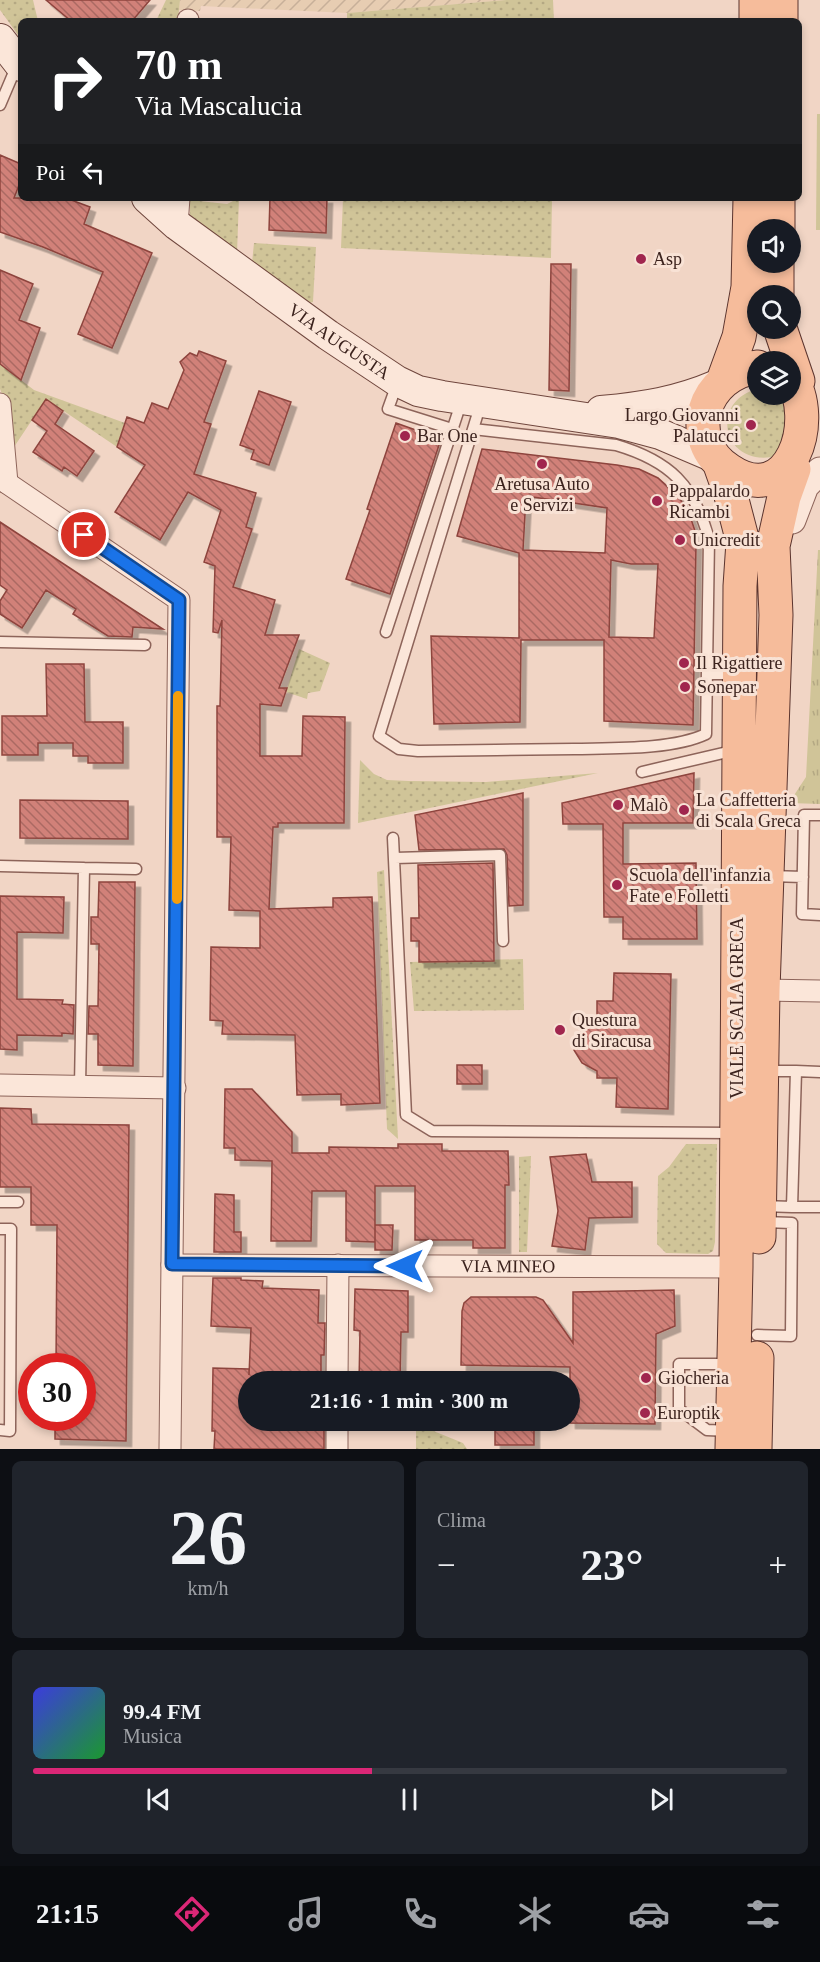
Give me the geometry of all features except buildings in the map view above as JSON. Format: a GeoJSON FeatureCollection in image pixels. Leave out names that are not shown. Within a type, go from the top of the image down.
{"type":"FeatureCollection","features":[{"type":"Feature","properties":{"kind":"main road"},"geometry":{"type":"LineString","coordinates":[[756,0],[756,18]]}},
{"type":"Feature","properties":{"kind":"main road"},"geometry":{"type":"LineString","coordinates":[[781,18],[782,0]]}},
{"type":"Feature","properties":{"kind":"main road","name":"VIA AUGUSTA"},"geometry":{"type":"LineString","coordinates":[[154,201],[178,212],[328,335],[398,381],[418,391],[472,410],[562,414]]}},
{"type":"Feature","properties":{"kind":"main road"},"geometry":{"type":"LineString","coordinates":[[720,383],[739,337],[748,287],[750,201]]}},
{"type":"Feature","properties":{"kind":"main road"},"geometry":{"type":"LineString","coordinates":[[778,201],[778,219]]}},
{"type":"Feature","properties":{"kind":"main road"},"geometry":{"type":"LineString","coordinates":[[785,339],[804,385]]}},
{"type":"Feature","properties":{"kind":"main road"},"geometry":{"type":"LineString","coordinates":[[562,414],[641,407],[688,397],[747,368]]}},
{"type":"Feature","properties":{"kind":"main road","name":"VIALE SCALA GRECA"},"geometry":{"type":"LineString","coordinates":[[720,383],[708,402],[703,421],[708,446],[717,459],[743,542],[739,749],[748,1133],[759,1214],[757,1335],[740,1443]]}},
{"type":"Feature","properties":{"kind":"main road","name":"VIALE SCALA GRECA"},"geometry":{"type":"LineString","coordinates":[[740,1443],[734,1364],[736,1267],[748,1133],[761,1070],[776,615],[773,546],[784,497],[808,466],[808,455],[816,433],[816,410],[804,385]]}},
{"type":"Feature","properties":{"kind":"main road"},"geometry":{"type":"LineString","coordinates":[[562,414],[617,434],[660,434],[717,459],[729,471],[755,480],[782,476],[808,466]]}},
{"type":"Feature","properties":{"kind":"street"},"geometry":{"type":"LineString","coordinates":[[0,404],[4,489],[179,600],[170,1449]]}},
{"type":"Feature","properties":{"kind":"street"},"geometry":{"type":"LineString","coordinates":[[763,990],[820,991]]}},
{"type":"Feature","properties":{"kind":"street"},"geometry":{"type":"LineString","coordinates":[[0,1085],[175,1088]]}},
{"type":"Feature","properties":{"kind":"street","name":"VIA MINEO"},"geometry":{"type":"LineString","coordinates":[[172,1264],[736,1267]]}},
{"type":"Feature","properties":{"kind":"street"},"geometry":{"type":"LineString","coordinates":[[337,1371],[338,1265]]}},
{"type":"Feature","properties":{"kind":"street"},"geometry":{"type":"LineString","coordinates":[[337,1431],[337,1449]]}},
{"type":"Feature","properties":{"kind":"lane"},"geometry":{"type":"LineString","coordinates":[[0,105],[13,56]]}},
{"type":"Feature","properties":{"kind":"lane"},"geometry":{"type":"LineString","coordinates":[[398,381],[388,409],[452,429]]}},
{"type":"Feature","properties":{"kind":"lane"},"geometry":{"type":"LineString","coordinates":[[386,632],[452,429],[472,410]]}},
{"type":"Feature","properties":{"kind":"lane"},"geometry":{"type":"LineString","coordinates":[[472,410],[617,434],[638,452],[659,463],[677,477],[692,496],[703,516],[709,539],[706,734],[695,739],[659,745],[418,751],[399,749],[379,736],[416,616],[472,410]]}},
{"type":"Feature","properties":{"kind":"lane"},"geometry":{"type":"LineString","coordinates":[[0,642],[145,645]]}},
{"type":"Feature","properties":{"kind":"lane"},"geometry":{"type":"LineString","coordinates":[[707,674],[740,674]]}},
{"type":"Feature","properties":{"kind":"lane"},"geometry":{"type":"LineString","coordinates":[[642,772],[739,749]]}},
{"type":"Feature","properties":{"kind":"lane"},"geometry":{"type":"LineString","coordinates":[[820,815],[804,815],[802,914],[820,915]]}},
{"type":"Feature","properties":{"kind":"lane"},"geometry":{"type":"LineString","coordinates":[[393,838],[406,1114],[432,1131],[748,1133]]}},
{"type":"Feature","properties":{"kind":"lane"},"geometry":{"type":"LineString","coordinates":[[395,858],[500,855],[503,941]]}},
{"type":"Feature","properties":{"kind":"lane"},"geometry":{"type":"LineString","coordinates":[[0,867],[136,869]]}},
{"type":"Feature","properties":{"kind":"lane"},"geometry":{"type":"LineString","coordinates":[[80,1086],[84,868]]}},
{"type":"Feature","properties":{"kind":"lane"},"geometry":{"type":"LineString","coordinates":[[767,876],[803,877]]}},
{"type":"Feature","properties":{"kind":"lane"},"geometry":{"type":"LineString","coordinates":[[761,1070],[820,1072]]}},
{"type":"Feature","properties":{"kind":"lane"},"geometry":{"type":"LineString","coordinates":[[792,1207],[796,1071]]}},
{"type":"Feature","properties":{"kind":"lane"},"geometry":{"type":"LineString","coordinates":[[0,1202],[18,1202]]}},
{"type":"Feature","properties":{"kind":"lane"},"geometry":{"type":"LineString","coordinates":[[759,1214],[792,1207],[820,1208]]}},
{"type":"Feature","properties":{"kind":"lane"},"geometry":{"type":"LineString","coordinates":[[0,1229],[11,1229],[5,1329],[10,1431],[0,1431]]}},
{"type":"Feature","properties":{"kind":"lane"},"geometry":{"type":"LineString","coordinates":[[734,1364],[679,1364],[679,1409],[707,1430],[740,1443]]}},
{"type":"Feature","properties":{"kind":"shaded area"},"geometry":{"type":"Polygon","coordinates":[[[180,0],[506,0],[347,13],[201,6],[200,11],[179,10],[180,0]]]}},
{"type":"Feature","properties":{"kind":"green space"},"geometry":{"type":"Polygon","coordinates":[[[0,0],[33,0],[37,18],[18,18],[18,35],[0,10],[0,0]]]}},
{"type":"Feature","properties":{"kind":"green space"},"geometry":{"type":"Polygon","coordinates":[[[166,0],[180,0],[178,18],[157,18],[166,0]]]}},
{"type":"Feature","properties":{"kind":"green space"},"geometry":{"type":"Polygon","coordinates":[[[506,0],[553,0],[554,18],[347,18],[347,13],[506,0]]]}},
{"type":"Feature","properties":{"kind":"green space"},"geometry":{"type":"Polygon","coordinates":[[[817,114],[820,114],[820,230],[816,230],[817,114]]]}},
{"type":"Feature","properties":{"kind":"green space"},"geometry":{"type":"Polygon","coordinates":[[[190,201],[227,204],[239,201],[237,253],[190,215],[190,201]]]}},
{"type":"Feature","properties":{"kind":"green space"},"geometry":{"type":"Polygon","coordinates":[[[343,201],[552,201],[551,258],[341,248],[343,201]]]}},
{"type":"Feature","properties":{"kind":"green space"},"geometry":{"type":"Polygon","coordinates":[[[254,243],[316,247],[313,302],[309,303],[252,263],[254,243]]]}},
{"type":"Feature","properties":{"kind":"green space"},"geometry":{"type":"Polygon","coordinates":[[[0,364],[34,390],[125,423],[117,447],[46,399],[14,447],[5,401],[0,389],[0,364]]]}},
{"type":"Feature","properties":{"kind":"green space"},"geometry":{"type":"Polygon","coordinates":[[[747,394],[747,405],[789,405],[796,415],[777,456],[759,457],[744,453],[734,444],[728,432],[728,419],[732,407],[747,394]]]}},
{"type":"Feature","properties":{"kind":"green space"},"geometry":{"type":"Polygon","coordinates":[[[818,550],[820,550],[820,804],[789,803],[806,777],[818,550]]]}},
{"type":"Feature","properties":{"kind":"green space"},"geometry":{"type":"Polygon","coordinates":[[[299,649],[330,663],[320,691],[308,693],[307,699],[286,692],[299,649]]]}},
{"type":"Feature","properties":{"kind":"green space"},"geometry":{"type":"Polygon","coordinates":[[[360,760],[374,774],[387,780],[486,782],[598,773],[358,823],[360,760]]]}},
{"type":"Feature","properties":{"kind":"green space"},"geometry":{"type":"Polygon","coordinates":[[[384,870],[398,1139],[387,1129],[377,872],[384,870]]]}},
{"type":"Feature","properties":{"kind":"green space"},"geometry":{"type":"Polygon","coordinates":[[[523,959],[524,1010],[414,1011],[410,962],[523,959]]]}},
{"type":"Feature","properties":{"kind":"green space"},"geometry":{"type":"Polygon","coordinates":[[[686,1144],[717,1144],[715,1242],[713,1251],[708,1254],[666,1253],[657,1244],[658,1176],[669,1167],[686,1144]]]}},
{"type":"Feature","properties":{"kind":"green space"},"geometry":{"type":"Polygon","coordinates":[[[531,1156],[527,1252],[519,1252],[519,1157],[531,1156]]]}},
{"type":"Feature","properties":{"kind":"green space"},"geometry":{"type":"Polygon","coordinates":[[[416,1431],[433,1431],[463,1443],[467,1449],[416,1449],[416,1431]]]}},
{"type":"Feature","properties":{"kind":"slow traffic"},"geometry":{"type":"LineString","coordinates":[[177,899],[178,696]]}},
{"type":"Feature","properties":{"kind":"place","name":"Asp"},"geometry":{"type":"Point","coordinates":[641,259]}},
{"type":"Feature","properties":{"kind":"place","name":"Largo Giovanni Palatucci"},"geometry":{"type":"Point","coordinates":[751,425]}},
{"type":"Feature","properties":{"kind":"place","name":"Bar One"},"geometry":{"type":"Point","coordinates":[405,436]}},
{"type":"Feature","properties":{"kind":"place","name":"Aretusa Auto e Servizi"},"geometry":{"type":"Point","coordinates":[542,464]}},
{"type":"Feature","properties":{"kind":"place","name":"Pappalardo Ricambi"},"geometry":{"type":"Point","coordinates":[657,501]}},
{"type":"Feature","properties":{"kind":"place","name":"Unicredit"},"geometry":{"type":"Point","coordinates":[680,540]}},
{"type":"Feature","properties":{"kind":"place","name":"Il Rigattiere"},"geometry":{"type":"Point","coordinates":[684,663]}},
{"type":"Feature","properties":{"kind":"place","name":"Sonepar"},"geometry":{"type":"Point","coordinates":[685,687]}},
{"type":"Feature","properties":{"kind":"place","name":"Malò"},"geometry":{"type":"Point","coordinates":[618,805]}},
{"type":"Feature","properties":{"kind":"place","name":"La Caffetteria di Scala Greca"},"geometry":{"type":"Point","coordinates":[684,810]}},
{"type":"Feature","properties":{"kind":"place","name":"Scuola dell'infanzia Fate e Folletti"},"geometry":{"type":"Point","coordinates":[617,885]}},
{"type":"Feature","properties":{"kind":"place","name":"Questura di Siracusa"},"geometry":{"type":"Point","coordinates":[560,1030]}},
{"type":"Feature","properties":{"kind":"place","name":"Giocheria"},"geometry":{"type":"Point","coordinates":[646,1378]}},
{"type":"Feature","properties":{"kind":"place","name":"Europtik"},"geometry":{"type":"Point","coordinates":[645,1413]}},
{"type":"Feature","properties":{"kind":"route"},"geometry":{"type":"LineString","coordinates":[[84,535],[179,600],[172,1264],[405,1266]]}}]}
